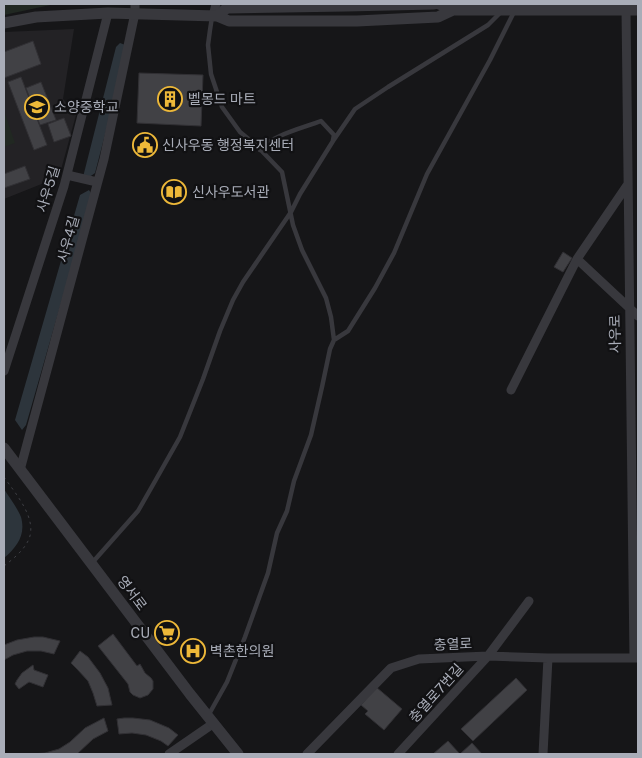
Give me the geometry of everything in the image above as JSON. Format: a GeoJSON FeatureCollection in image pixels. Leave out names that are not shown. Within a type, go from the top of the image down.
{"type":"FeatureCollection","features":[{"type":"Feature","properties":{"kind":"street"},"geometry":{"type":"LineString","coordinates":[[215,16],[216,4]]}},
{"type":"Feature","properties":{"kind":"street","name":"사우로"},"geometry":{"type":"LineString","coordinates":[[215,16],[227,8],[434,4]]}},
{"type":"Feature","properties":{"kind":"street","name":"사우로"},"geometry":{"type":"LineString","coordinates":[[439,4],[453,10],[514,11],[630,8],[628,184],[636,658]]}},
{"type":"Feature","properties":{"kind":"street","name":"사우로"},"geometry":{"type":"LineString","coordinates":[[4,23],[36,17],[108,13],[135,8],[215,16],[229,21],[438,17],[453,10]]}},
{"type":"Feature","properties":{"kind":"street","name":"사우4길"},"geometry":{"type":"LineString","coordinates":[[20,470],[104,159],[135,8]]}},
{"type":"Feature","properties":{"kind":"street","name":"사우5길"},"geometry":{"type":"LineString","coordinates":[[4,371],[67,175],[108,13]]}},
{"type":"Feature","properties":{"kind":"street"},"geometry":{"type":"LineString","coordinates":[[67,175],[97,182]]}},
{"type":"Feature","properties":{"kind":"street"},"geometry":{"type":"LineString","coordinates":[[511,390],[577,259],[628,184]]}},
{"type":"Feature","properties":{"kind":"street"},"geometry":{"type":"LineString","coordinates":[[577,259],[638,316]]}},
{"type":"Feature","properties":{"kind":"street","name":"영서로"},"geometry":{"type":"LineString","coordinates":[[4,448],[238,754]]}},
{"type":"Feature","properties":{"kind":"street","name":"충열로7번길"},"geometry":{"type":"LineString","coordinates":[[398,754],[488,656],[529,601]]}},
{"type":"Feature","properties":{"kind":"street","name":"충열로"},"geometry":{"type":"LineString","coordinates":[[307,754],[391,668],[419,659],[488,656],[636,658]]}},
{"type":"Feature","properties":{"kind":"street"},"geometry":{"type":"LineString","coordinates":[[543,754],[548,658]]}},
{"type":"Feature","properties":{"kind":"street"},"geometry":{"type":"LineString","coordinates":[[169,754],[211,720]]}},
{"type":"Feature","properties":{"kind":"street"},"geometry":{"type":"LineString","coordinates":[[224,737],[226,754]]}},
{"type":"Feature","properties":{"kind":"lane"},"geometry":{"type":"LineString","coordinates":[[92,564],[138,511],[180,437],[233,300],[355,109],[488,25],[502,11]]}},
{"type":"Feature","properties":{"kind":"lane"},"geometry":{"type":"LineString","coordinates":[[334,340],[348,331],[375,288],[394,253],[427,174],[490,60],[514,11]]}},
{"type":"Feature","properties":{"kind":"lane"},"geometry":{"type":"LineString","coordinates":[[211,720],[245,637],[268,573],[277,533],[287,510],[294,481],[310,435],[330,349],[334,340],[331,316],[326,298],[302,250],[293,225],[282,172],[240,132],[222,107],[211,74],[208,45],[210,30],[215,16]]}},
{"type":"Feature","properties":{"kind":"lane"},"geometry":{"type":"LineString","coordinates":[[260,150],[262,146],[280,135],[321,121],[334,135],[333,142]]}},
{"type":"Feature","properties":{"kind":"path"},"geometry":{"type":"LineString","coordinates":[[4,477],[25,508],[31,533],[24,548],[4,566]]}},
{"type":"Feature","properties":{"kind":"shaded area"},"geometry":{"type":"Polygon","coordinates":[[[4,4],[55,4],[4,15],[4,4]]]}},
{"type":"Feature","properties":{"kind":"shaded area","name":"소양중학교"},"geometry":{"type":"Polygon","coordinates":[[[74,29],[63,99],[76,115],[59,177],[4,199],[4,32],[74,29]]]}},
{"type":"Feature","properties":{"kind":"shaded area"},"geometry":{"type":"Polygon","coordinates":[[[120,43],[128,46],[95,173],[88,178],[83,177],[116,47],[120,43]]]}},
{"type":"Feature","properties":{"kind":"shaded area"},"geometry":{"type":"Polygon","coordinates":[[[4,111],[15,143],[4,147],[4,111]]]}},
{"type":"Feature","properties":{"kind":"shaded area"},"geometry":{"type":"Polygon","coordinates":[[[89,190],[92,195],[26,425],[22,430],[15,420],[80,195],[89,190]]]}},
{"type":"Feature","properties":{"kind":"shaded area"},"geometry":{"type":"Polygon","coordinates":[[[4,489],[20,514],[22,529],[16,545],[4,558],[4,489]]]}},
{"type":"Feature","properties":{"kind":"building"},"geometry":{"type":"Polygon","coordinates":[[[33,41],[41,64],[4,78],[4,52],[33,41]]]}},
{"type":"Feature","properties":{"kind":"building","name":"벨몽드 마트"},"geometry":{"type":"Polygon","coordinates":[[[139,73],[203,75],[201,126],[137,123],[139,73]]]}},
{"type":"Feature","properties":{"kind":"building"},"geometry":{"type":"Polygon","coordinates":[[[21,77],[47,145],[34,150],[8,82],[21,77]]]}},
{"type":"Feature","properties":{"kind":"building"},"geometry":{"type":"Polygon","coordinates":[[[41,82],[56,120],[40,125],[26,88],[41,82]]]}},
{"type":"Feature","properties":{"kind":"building"},"geometry":{"type":"Polygon","coordinates":[[[64,118],[71,136],[54,142],[48,124],[64,118]]]}},
{"type":"Feature","properties":{"kind":"building"},"geometry":{"type":"Polygon","coordinates":[[[25,166],[30,179],[4,188],[4,174],[25,166]]]}},
{"type":"Feature","properties":{"kind":"building"},"geometry":{"type":"Polygon","coordinates":[[[563,252],[572,258],[563,272],[554,267],[563,252]]]}},
{"type":"Feature","properties":{"kind":"building"},"geometry":{"type":"Polygon","coordinates":[[[113,634],[137,666],[140,664],[153,681],[153,689],[148,695],[140,698],[133,695],[128,684],[98,646],[113,634]]]}},
{"type":"Feature","properties":{"kind":"building"},"geometry":{"type":"Polygon","coordinates":[[[34,637],[60,641],[54,654],[41,651],[27,651],[4,660],[4,645],[34,637]]]}},
{"type":"Feature","properties":{"kind":"building"},"geometry":{"type":"Polygon","coordinates":[[[80,651],[88,657],[100,673],[108,688],[112,705],[97,706],[88,681],[71,663],[80,651]]]}},
{"type":"Feature","properties":{"kind":"building"},"geometry":{"type":"Polygon","coordinates":[[[33,665],[34,670],[48,675],[43,687],[29,682],[19,689],[15,684],[17,680],[22,673],[33,665]]]}},
{"type":"Feature","properties":{"kind":"building"},"geometry":{"type":"Polygon","coordinates":[[[516,678],[527,690],[473,741],[461,729],[516,678]]]}},
{"type":"Feature","properties":{"kind":"building"},"geometry":{"type":"Polygon","coordinates":[[[376,687],[402,709],[384,730],[365,714],[368,711],[361,705],[376,687]]]}},
{"type":"Feature","properties":{"kind":"building"},"geometry":{"type":"Polygon","coordinates":[[[104,718],[108,731],[93,739],[77,754],[30,754],[45,753],[59,749],[85,728],[104,718]]]}},
{"type":"Feature","properties":{"kind":"building"},"geometry":{"type":"Polygon","coordinates":[[[117,719],[150,720],[169,728],[178,735],[168,746],[146,735],[119,734],[117,719]]]}},
{"type":"Feature","properties":{"kind":"building"},"geometry":{"type":"Polygon","coordinates":[[[448,741],[458,754],[433,754],[448,741]]]}},
{"type":"Feature","properties":{"kind":"building"},"geometry":{"type":"Polygon","coordinates":[[[472,743],[482,754],[460,754],[472,743]]]}},
{"type":"Feature","properties":{"kind":"place","name":"벨몽드 마트"},"geometry":{"type":"Point","coordinates":[170,99]}},
{"type":"Feature","properties":{"kind":"place","name":"소양중학교"},"geometry":{"type":"Point","coordinates":[37,107]}},
{"type":"Feature","properties":{"kind":"place","name":"신사우동 행정복지센터"},"geometry":{"type":"Point","coordinates":[145,145]}},
{"type":"Feature","properties":{"kind":"place","name":"신사우도서관"},"geometry":{"type":"Point","coordinates":[174,192]}},
{"type":"Feature","properties":{"kind":"place","name":"CU"},"geometry":{"type":"Point","coordinates":[167,633]}},
{"type":"Feature","properties":{"kind":"place","name":"벽촌한의원"},"geometry":{"type":"Point","coordinates":[193,651]}}]}
